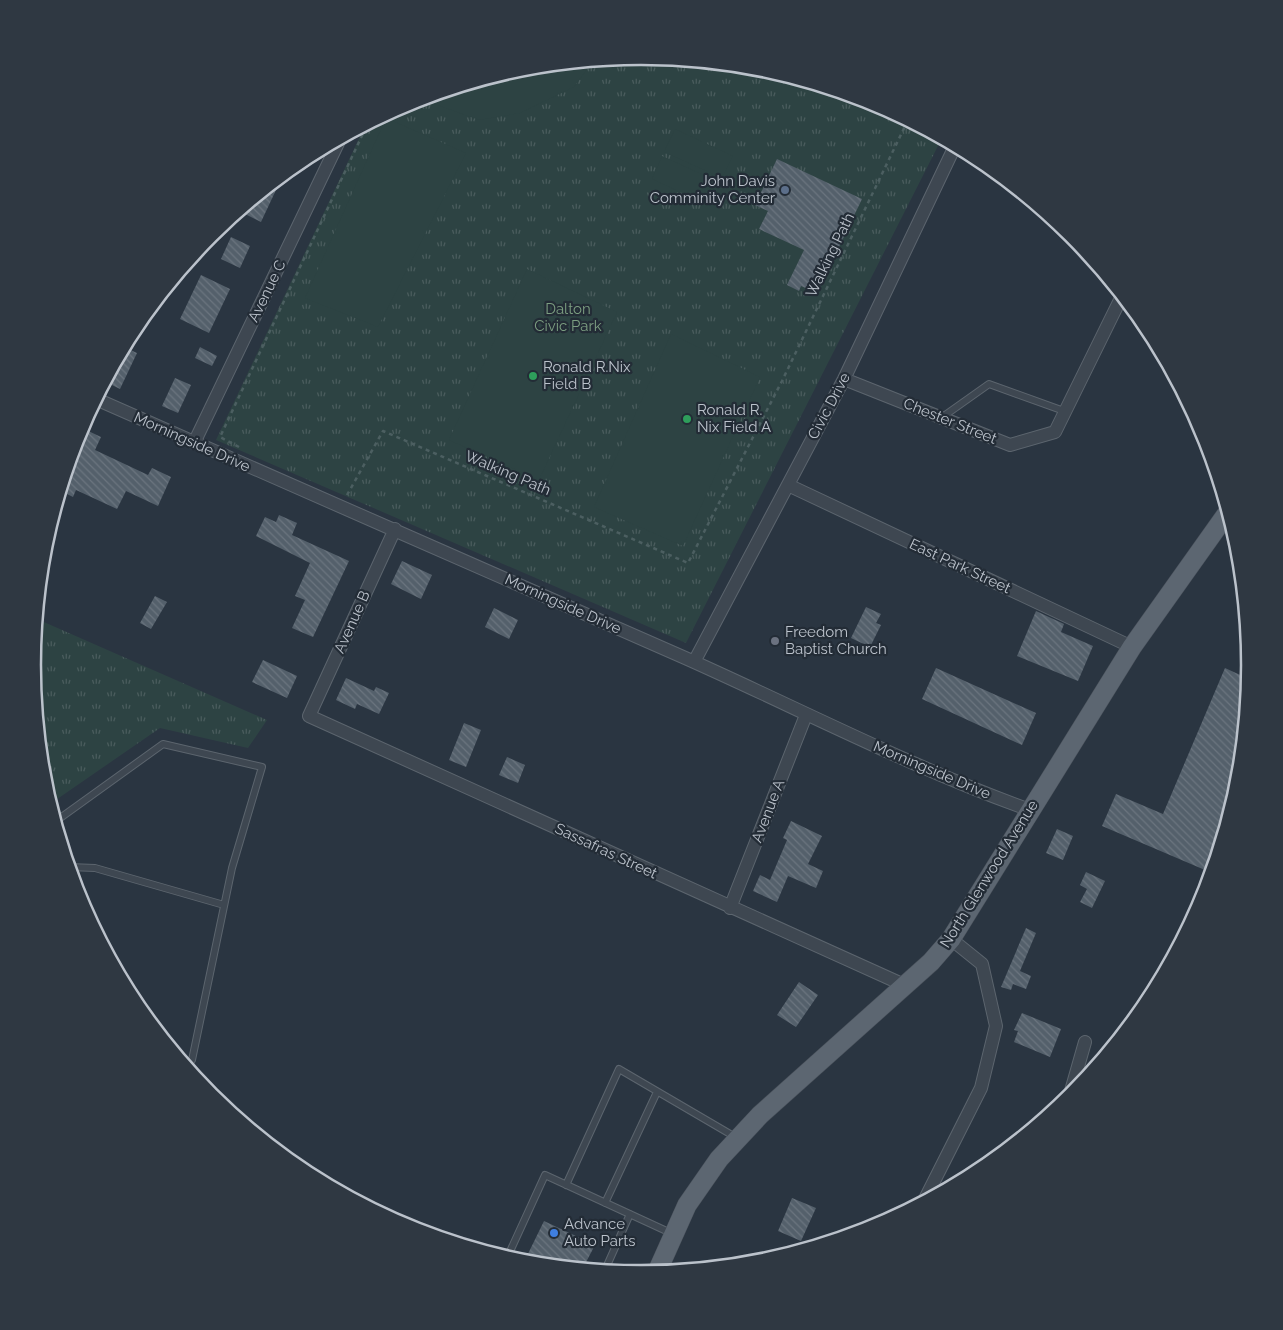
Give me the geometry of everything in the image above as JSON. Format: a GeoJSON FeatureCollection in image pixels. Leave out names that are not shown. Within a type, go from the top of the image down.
{"type":"FeatureCollection","features":[{"type":"Feature","properties":{"kind":"main road","name":"North Glenwood Avenue"},"geometry":{"type":"LineString","coordinates":[[660,1265],[687,1205],[720,1159],[760,1115],[932,962],[951,939],[1132,647],[1223,519]]}},
{"type":"Feature","properties":{"kind":"street","name":"Avenue C"},"geometry":{"type":"LineString","coordinates":[[194,443],[335,149]]}},
{"type":"Feature","properties":{"kind":"street","name":"Civic Drive"},"geometry":{"type":"LineString","coordinates":[[694,662],[844,379],[952,152]]}},
{"type":"Feature","properties":{"kind":"street","name":"Chester Street"},"geometry":{"type":"LineString","coordinates":[[844,379],[1010,445],[1055,432],[1119,302]]}},
{"type":"Feature","properties":{"kind":"street","name":"Morningside Drive"},"geometry":{"type":"LineString","coordinates":[[102,402],[694,662],[968,788],[1030,810]]}},
{"type":"Feature","properties":{"kind":"street","name":"East Park Street"},"geometry":{"type":"LineString","coordinates":[[788,484],[1132,647]]}},
{"type":"Feature","properties":{"kind":"street","name":"Avenue B"},"geometry":{"type":"LineString","coordinates":[[310,716],[395,529]]}},
{"type":"Feature","properties":{"kind":"street","name":"Avenue A"},"geometry":{"type":"LineString","coordinates":[[730,908],[806,715]]}},
{"type":"Feature","properties":{"kind":"street","name":"Sassafras Street"},"geometry":{"type":"LineString","coordinates":[[310,716],[730,908],[904,985]]}},
{"type":"Feature","properties":{"kind":"street"},"geometry":{"type":"LineString","coordinates":[[929,1192],[981,1088],[996,1026],[982,964],[951,939]]}},
{"type":"Feature","properties":{"kind":"street"},"geometry":{"type":"LineString","coordinates":[[1074,1081],[1085,1042]]}},
{"type":"Feature","properties":{"kind":"lane"},"geometry":{"type":"LineString","coordinates":[[940,418],[989,384],[1064,411]]}},
{"type":"Feature","properties":{"kind":"lane"},"geometry":{"type":"LineString","coordinates":[[61,817],[164,744],[262,767],[232,868],[191,1062]]}},
{"type":"Feature","properties":{"kind":"lane"},"geometry":{"type":"LineString","coordinates":[[76,867],[95,868],[224,905]]}},
{"type":"Feature","properties":{"kind":"lane"},"geometry":{"type":"LineString","coordinates":[[566,1185],[619,1070],[738,1139]]}},
{"type":"Feature","properties":{"kind":"lane"},"geometry":{"type":"LineString","coordinates":[[605,1203],[657,1092]]}},
{"type":"Feature","properties":{"kind":"lane"},"geometry":{"type":"LineString","coordinates":[[510,1251],[545,1175],[674,1234]]}},
{"type":"Feature","properties":{"kind":"lane"},"geometry":{"type":"LineString","coordinates":[[608,1264],[630,1214]]}},
{"type":"Feature","properties":{"kind":"path","name":"Walking Path"},"geometry":{"type":"LineString","coordinates":[[344,500],[382,431],[688,563],[782,381],[905,126]]}},
{"type":"Feature","properties":{"kind":"path"},"geometry":{"type":"LineString","coordinates":[[247,451],[220,437],[363,134]]}},
{"type":"Feature","properties":{"kind":"green space","name":"Dalton Civic Park"},"geometry":{"type":"Polygon","coordinates":[[[602,66],[681,66],[759,76],[797,85],[871,110],[939,144],[686,643],[216,440],[361,135],[412,110],[486,85],[524,76],[602,66]]]}},
{"type":"Feature","properties":{"kind":"green space"},"geometry":{"type":"Polygon","coordinates":[[[588,67],[574,87],[520,113],[479,120],[432,103],[486,85],[524,76],[588,67]]]}},
{"type":"Feature","properties":{"kind":"green space"},"geometry":{"type":"Polygon","coordinates":[[[391,120],[466,153],[378,327],[305,298],[384,123],[391,120]]]}},
{"type":"Feature","properties":{"kind":"green space"},"geometry":{"type":"Polygon","coordinates":[[[675,129],[733,156],[722,178],[664,152],[675,129]]]}},
{"type":"Feature","properties":{"kind":"green space"},"geometry":{"type":"Polygon","coordinates":[[[662,156],[721,183],[710,206],[652,179],[662,156]]]}},
{"type":"Feature","properties":{"kind":"green space","name":"Ronald R.Nix Field B"},"geometry":{"type":"Polygon","coordinates":[[[527,269],[617,312],[539,480],[449,440],[527,269]]]}},
{"type":"Feature","properties":{"kind":"green space","name":"Ronald R. Nix Field A"},"geometry":{"type":"Polygon","coordinates":[[[671,334],[760,377],[683,546],[594,507],[671,334]]]}},
{"type":"Feature","properties":{"kind":"green space"},"geometry":{"type":"Polygon","coordinates":[[[43,622],[267,720],[248,748],[160,728],[57,799],[46,743],[41,665],[43,622]]]}},
{"type":"Feature","properties":{"kind":"building"},"geometry":{"type":"Polygon","coordinates":[[[777,159],[862,199],[817,293],[801,286],[799,291],[787,285],[804,250],[759,229],[768,211],[755,205],[777,159]]]}},
{"type":"Feature","properties":{"kind":"building"},"geometry":{"type":"Polygon","coordinates":[[[277,189],[261,222],[246,214],[277,189]]]}},
{"type":"Feature","properties":{"kind":"building"},"geometry":{"type":"Polygon","coordinates":[[[231,237],[250,246],[240,268],[221,259],[231,237]]]}},
{"type":"Feature","properties":{"kind":"building"},"geometry":{"type":"Polygon","coordinates":[[[201,275],[230,289],[209,333],[180,319],[201,275]]]}},
{"type":"Feature","properties":{"kind":"building"},"geometry":{"type":"Polygon","coordinates":[[[200,347],[217,356],[212,366],[195,358],[200,347]]]}},
{"type":"Feature","properties":{"kind":"building"},"geometry":{"type":"Polygon","coordinates":[[[131,350],[137,353],[120,389],[111,385],[131,350]]]}},
{"type":"Feature","properties":{"kind":"building"},"geometry":{"type":"Polygon","coordinates":[[[175,378],[191,385],[178,413],[162,406],[175,378]]]}},
{"type":"Feature","properties":{"kind":"building"},"geometry":{"type":"Polygon","coordinates":[[[89,431],[101,437],[95,450],[148,475],[152,468],[171,477],[158,506],[126,491],[117,509],[76,490],[73,497],[67,494],[89,431]]]}},
{"type":"Feature","properties":{"kind":"building"},"geometry":{"type":"Polygon","coordinates":[[[279,515],[297,523],[292,535],[349,561],[313,637],[292,628],[305,600],[295,596],[310,563],[256,536],[265,517],[276,522],[279,515]]]}},
{"type":"Feature","properties":{"kind":"building"},"geometry":{"type":"Polygon","coordinates":[[[402,561],[432,575],[421,599],[391,584],[402,561]]]}},
{"type":"Feature","properties":{"kind":"building"},"geometry":{"type":"Polygon","coordinates":[[[155,596],[167,602],[151,629],[140,623],[155,596]]]}},
{"type":"Feature","properties":{"kind":"building"},"geometry":{"type":"Polygon","coordinates":[[[866,607],[881,614],[876,623],[881,625],[870,647],[851,638],[866,607]]]}},
{"type":"Feature","properties":{"kind":"building"},"geometry":{"type":"Polygon","coordinates":[[[494,608],[518,620],[509,639],[485,627],[494,608]]]}},
{"type":"Feature","properties":{"kind":"building"},"geometry":{"type":"Polygon","coordinates":[[[1036,611],[1064,624],[1061,632],[1093,646],[1078,681],[1017,656],[1036,611]]]}},
{"type":"Feature","properties":{"kind":"building"},"geometry":{"type":"Polygon","coordinates":[[[263,660],[297,676],[287,698],[252,682],[263,660]]]}},
{"type":"Feature","properties":{"kind":"building"},"geometry":{"type":"Polygon","coordinates":[[[936,668],[1036,713],[1022,745],[922,699],[936,668]]]}},
{"type":"Feature","properties":{"kind":"building"},"geometry":{"type":"Polygon","coordinates":[[[1225,668],[1241,676],[1237,743],[1230,782],[1221,820],[1205,870],[1102,826],[1116,794],[1163,814],[1225,668]]]}},
{"type":"Feature","properties":{"kind":"building"},"geometry":{"type":"Polygon","coordinates":[[[346,678],[374,691],[376,687],[389,693],[379,714],[357,704],[355,709],[336,700],[346,678]]]}},
{"type":"Feature","properties":{"kind":"building"},"geometry":{"type":"Polygon","coordinates":[[[464,723],[481,730],[466,767],[449,760],[464,723]]]}},
{"type":"Feature","properties":{"kind":"building"},"geometry":{"type":"Polygon","coordinates":[[[507,757],[525,765],[518,783],[499,775],[507,757]]]}},
{"type":"Feature","properties":{"kind":"building"},"geometry":{"type":"Polygon","coordinates":[[[791,821],[822,836],[808,864],[823,871],[816,888],[788,876],[777,902],[753,891],[760,875],[770,880],[787,840],[783,838],[791,821]]]}},
{"type":"Feature","properties":{"kind":"building"},"geometry":{"type":"Polygon","coordinates":[[[1057,829],[1073,836],[1063,860],[1046,853],[1057,829]]]}},
{"type":"Feature","properties":{"kind":"building"},"geometry":{"type":"Polygon","coordinates":[[[1086,872],[1105,881],[1092,908],[1080,902],[1087,889],[1080,885],[1086,872]]]}},
{"type":"Feature","properties":{"kind":"building"},"geometry":{"type":"Polygon","coordinates":[[[1026,928],[1036,933],[1020,971],[1031,976],[1026,989],[1013,984],[1011,990],[1001,987],[1026,928]]]}},
{"type":"Feature","properties":{"kind":"building"},"geometry":{"type":"Polygon","coordinates":[[[799,982],[818,995],[796,1027],[777,1015],[799,982]]]}},
{"type":"Feature","properties":{"kind":"building"},"geometry":{"type":"Polygon","coordinates":[[[1022,1013],[1061,1029],[1050,1057],[1014,1042],[1018,1031],[1014,1030],[1022,1013]]]}},
{"type":"Feature","properties":{"kind":"building"},"geometry":{"type":"Polygon","coordinates":[[[792,1198],[816,1208],[801,1241],[778,1231],[792,1198]]]}},
{"type":"Feature","properties":{"kind":"building","name":"Advance Auto Parts"},"geometry":{"type":"Polygon","coordinates":[[[544,1221],[595,1245],[586,1262],[528,1255],[544,1221]]]}},
{"type":"Feature","properties":{"kind":"place","name":"John Davis Comminity Center"},"geometry":{"type":"Point","coordinates":[785,190]}},
{"type":"Feature","properties":{"kind":"place","name":"Ronald R.Nix Field B"},"geometry":{"type":"Point","coordinates":[533,376]}},
{"type":"Feature","properties":{"kind":"place","name":"Ronald R. Nix Field A"},"geometry":{"type":"Point","coordinates":[687,419]}},
{"type":"Feature","properties":{"kind":"place","name":"Freedom Baptist Church"},"geometry":{"type":"Point","coordinates":[775,641]}},
{"type":"Feature","properties":{"kind":"place","name":"Advance Auto Parts"},"geometry":{"type":"Point","coordinates":[554,1233]}}]}
